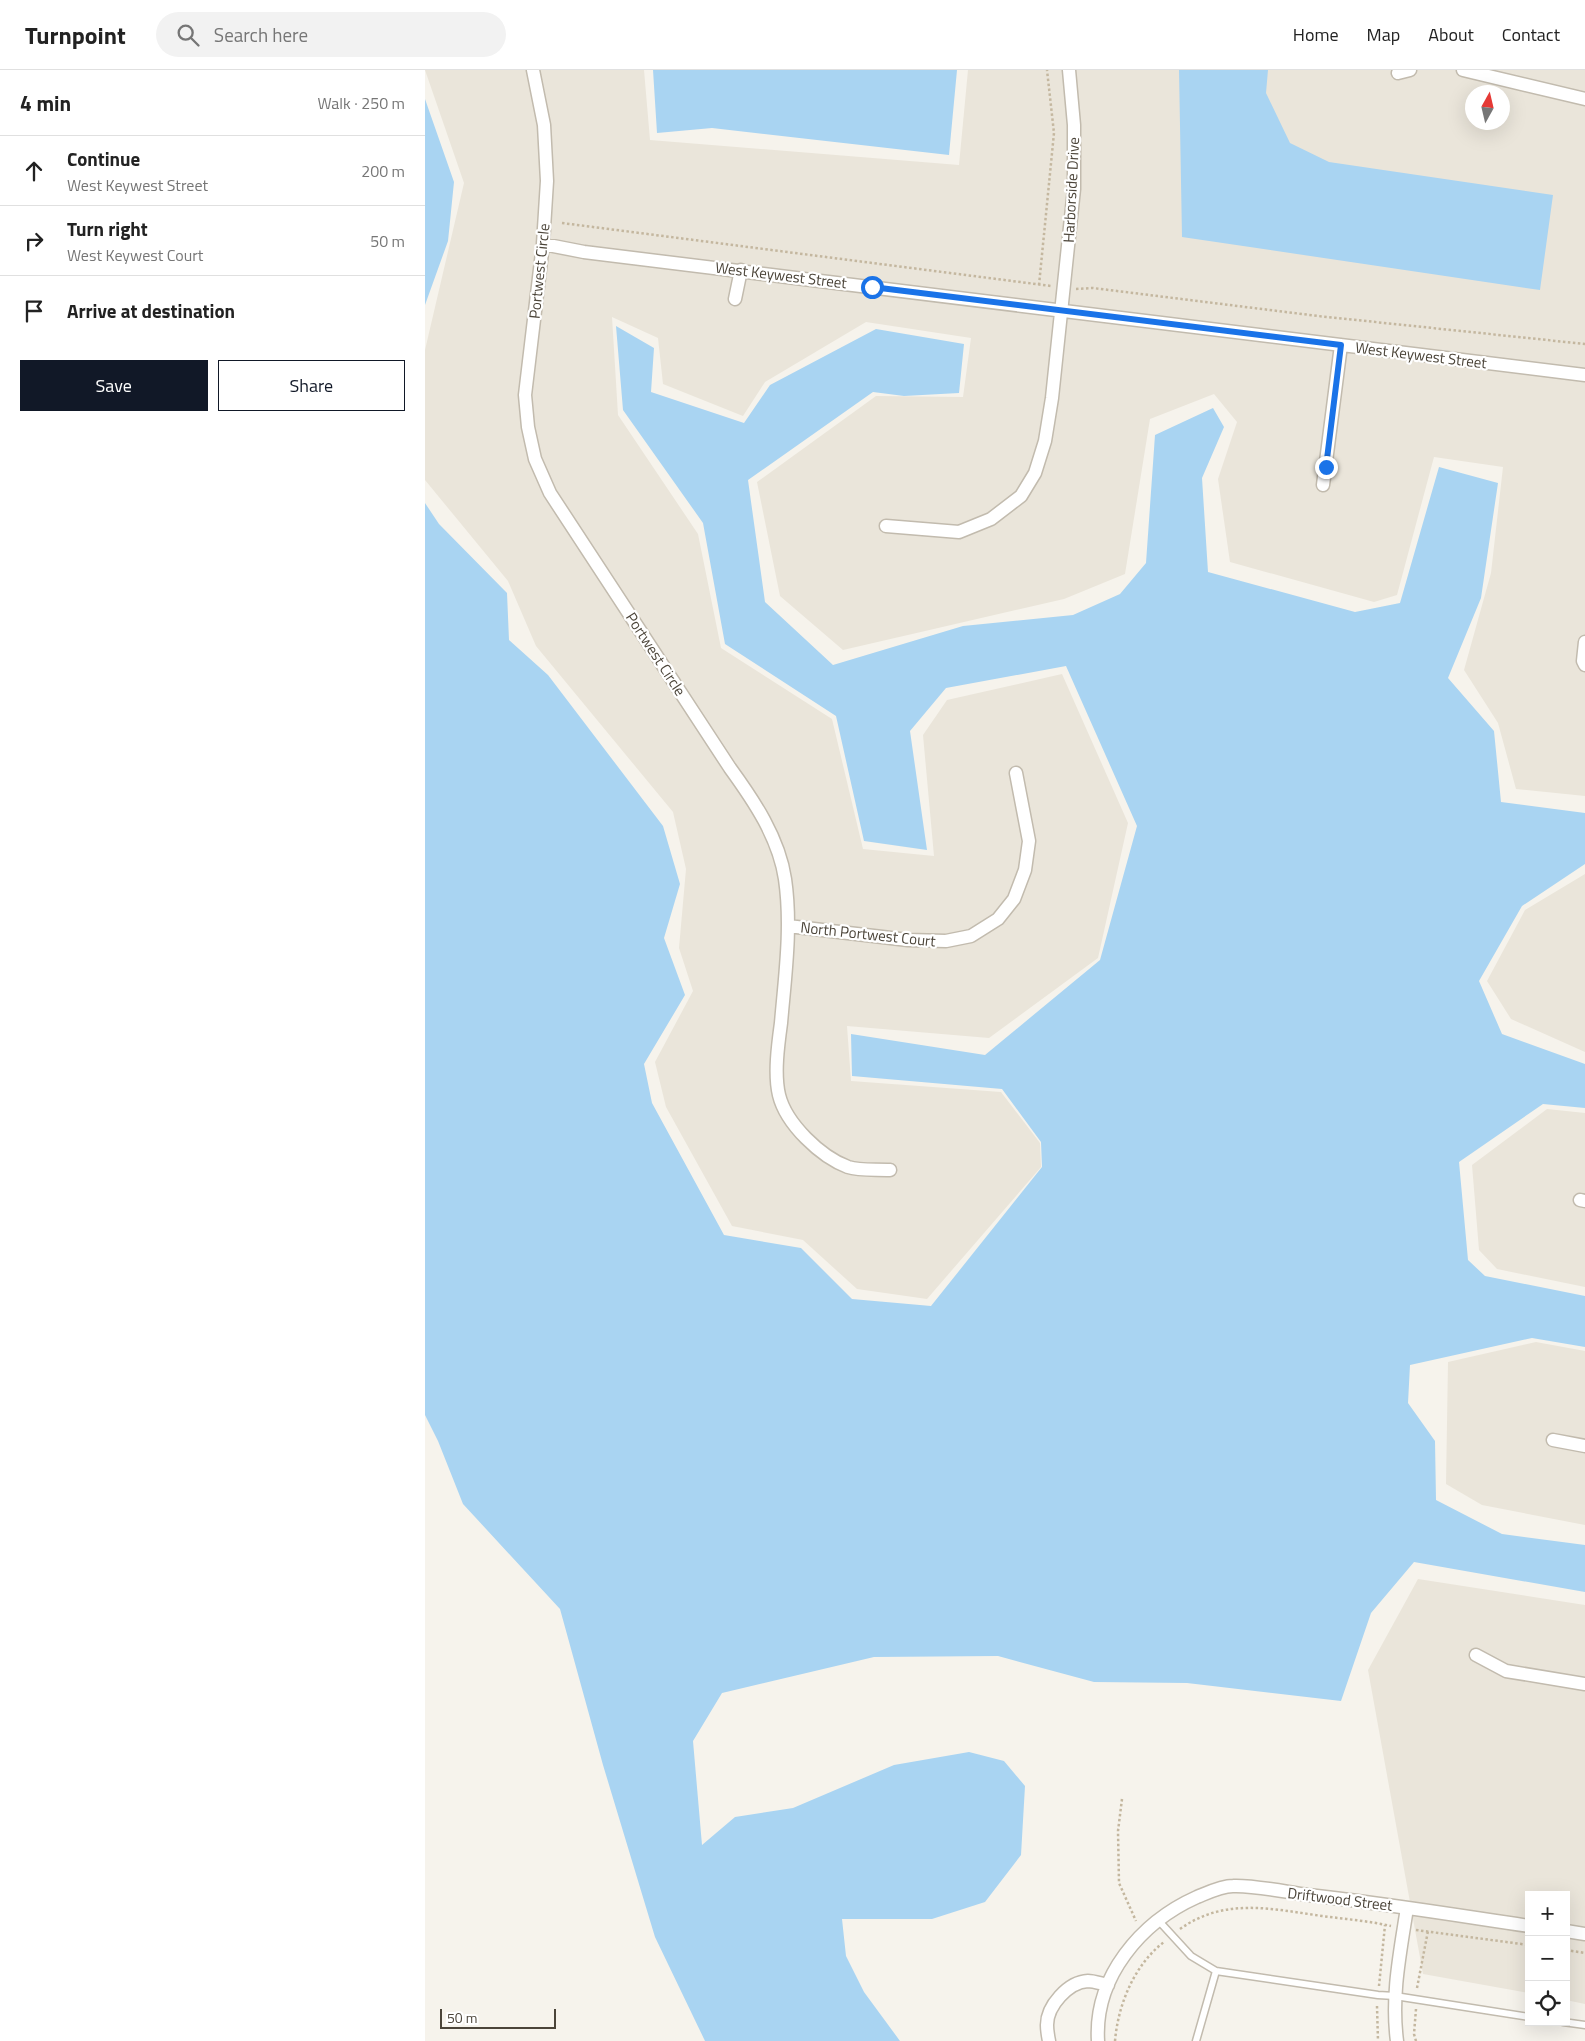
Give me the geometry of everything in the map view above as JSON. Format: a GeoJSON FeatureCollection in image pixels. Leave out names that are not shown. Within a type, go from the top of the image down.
{"type":"FeatureCollection","features":[{"type":"Feature","properties":{"kind":"street","name":"Portwest Circle"},"geometry":{"type":"LineString","coordinates":[[533,70],[544,125],[547,172],[543,244],[525,395],[528,427],[535,459],[550,493],[730,768],[753,799],[778,851],[785,878],[788,926],[787,959],[777,1059],[779,1096],[793,1125],[815,1147],[849,1167],[890,1170]]}},
{"type":"Feature","properties":{"kind":"street","name":"Harborside Drive"},"geometry":{"type":"LineString","coordinates":[[886,526],[959,532],[991,519],[1021,496],[1035,473],[1045,441],[1052,398],[1074,189],[1074,133],[1069,70]]}},
{"type":"Feature","properties":{"kind":"street"},"geometry":{"type":"LineString","coordinates":[[1463,70],[1585,99]]}},
{"type":"Feature","properties":{"kind":"street","name":"West Keywest Street"},"geometry":{"type":"LineString","coordinates":[[543,244],[584,252],[1585,375]]}},
{"type":"Feature","properties":{"kind":"street"},"geometry":{"type":"LineString","coordinates":[[735,299],[741,270]]}},
{"type":"Feature","properties":{"kind":"street"},"geometry":{"type":"LineString","coordinates":[[1323,485],[1341,345]]}},
{"type":"Feature","properties":{"kind":"street"},"geometry":{"type":"LineString","coordinates":[[1585,642],[1583,662],[1585,665]]}},
{"type":"Feature","properties":{"kind":"street","name":"North Portwest Court"},"geometry":{"type":"LineString","coordinates":[[788,926],[908,940],[946,941],[971,936],[997,919],[1014,899],[1025,870],[1029,840],[1016,772]]}},
{"type":"Feature","properties":{"kind":"street"},"geometry":{"type":"LineString","coordinates":[[1553,1440],[1585,1446]]}},
{"type":"Feature","properties":{"kind":"street"},"geometry":{"type":"LineString","coordinates":[[1476,1655],[1506,1671],[1585,1684]]}},
{"type":"Feature","properties":{"kind":"street","name":"Driftwood Street"},"geometry":{"type":"LineString","coordinates":[[1098,2041],[1099,2018],[1108,1985],[1122,1958],[1134,1941],[1158,1920],[1184,1903],[1206,1893],[1232,1886],[1407,1908],[1525,1925]]}},
{"type":"Feature","properties":{"kind":"street"},"geometry":{"type":"LineString","coordinates":[[1397,2041],[1394,2017],[1395,1996],[1407,1908]]}},
{"type":"Feature","properties":{"kind":"street"},"geometry":{"type":"LineString","coordinates":[[1570,1932],[1585,1934]]}},
{"type":"Feature","properties":{"kind":"street"},"geometry":{"type":"LineString","coordinates":[[1049,2041],[1047,2024],[1052,2007],[1061,1995],[1075,1985],[1088,1981],[1108,1985]]}},
{"type":"Feature","properties":{"kind":"lane"},"geometry":{"type":"LineString","coordinates":[[1158,1920],[1191,1956],[1216,1971],[1525,2016]]}},
{"type":"Feature","properties":{"kind":"lane"},"geometry":{"type":"LineString","coordinates":[[1196,2041],[1216,1971]]}},
{"type":"Feature","properties":{"kind":"lane"},"geometry":{"type":"LineString","coordinates":[[1570,2023],[1585,2026]]}},
{"type":"Feature","properties":{"kind":"path"},"geometry":{"type":"LineString","coordinates":[[1039,285],[1054,133],[1047,70]]}},
{"type":"Feature","properties":{"kind":"path"},"geometry":{"type":"LineString","coordinates":[[1122,1799],[1118,1831],[1119,1883],[1137,1922]]}},
{"type":"Feature","properties":{"kind":"path"},"geometry":{"type":"LineString","coordinates":[[1115,2041],[1119,2012],[1126,1991],[1149,1958],[1160,1944],[1198,1919],[1215,1913],[1237,1908],[1265,1907],[1404,1929],[1525,1944]]}},
{"type":"Feature","properties":{"kind":"path"},"geometry":{"type":"LineString","coordinates":[[1416,2041],[1414,2034],[1417,1984],[1428,1931]]}},
{"type":"Feature","properties":{"kind":"path"},"geometry":{"type":"LineString","coordinates":[[1570,1951],[1585,1953]]}},
{"type":"Feature","properties":{"kind":"shaded area"},"geometry":{"type":"Polygon","coordinates":[[[425,70],[644,70],[650,140],[959,165],[968,70],[1585,70],[1585,796],[1516,789],[1498,723],[1464,670],[1491,573],[1503,467],[1434,457],[1397,595],[1374,602],[1230,562],[1218,479],[1237,422],[1214,394],[1150,419],[1125,574],[1064,599],[843,650],[780,596],[757,482],[876,396],[963,397],[971,338],[866,322],[765,382],[743,416],[663,384],[658,338],[612,317],[618,415],[698,534],[721,648],[832,719],[863,849],[934,856],[923,735],[947,700],[1062,674],[1128,823],[1098,958],[989,1038],[847,1026],[851,1081],[1001,1092],[1040,1143],[1041,1167],[927,1299],[857,1289],[803,1240],[732,1226],[666,1107],[655,1062],[693,991],[679,948],[686,869],[673,812],[536,646],[508,581],[425,480],[425,350],[464,183],[425,70]]]}},
{"type":"Feature","properties":{"kind":"shaded area"},"geometry":{"type":"Polygon","coordinates":[[[1585,874],[1585,1052],[1511,1019],[1487,981],[1525,910],[1585,874]]]}},
{"type":"Feature","properties":{"kind":"shaded area"},"geometry":{"type":"Polygon","coordinates":[[[1547,1109],[1585,1113],[1585,1287],[1497,1269],[1479,1250],[1472,1165],[1547,1109]]]}},
{"type":"Feature","properties":{"kind":"shaded area"},"geometry":{"type":"Polygon","coordinates":[[[1536,1342],[1585,1351],[1585,1525],[1482,1505],[1446,1484],[1448,1362],[1536,1342]]]}},
{"type":"Feature","properties":{"kind":"shaded area"},"geometry":{"type":"Polygon","coordinates":[[[1418,1579],[1585,1605],[1585,2004],[1570,2001],[1570,1891],[1525,1891],[1525,1992],[1423,1974],[1368,1670],[1418,1579]]]}},
{"type":"Feature","properties":{"kind":"water"},"geometry":{"type":"Polygon","coordinates":[[[653,70],[957,70],[949,155],[712,128],[657,133],[653,70]]]}},
{"type":"Feature","properties":{"kind":"water"},"geometry":{"type":"Polygon","coordinates":[[[1179,70],[1268,70],[1266,93],[1290,143],[1329,162],[1553,195],[1540,290],[1182,237],[1179,70]]]}},
{"type":"Feature","properties":{"kind":"water"},"geometry":{"type":"Polygon","coordinates":[[[425,99],[454,182],[448,241],[425,305],[425,99]]]}},
{"type":"Feature","properties":{"kind":"water"},"geometry":{"type":"Polygon","coordinates":[[[616,326],[654,348],[651,392],[744,423],[770,385],[876,329],[964,344],[959,393],[904,396],[873,392],[748,480],[765,602],[833,665],[963,626],[1073,615],[1120,594],[1146,563],[1155,435],[1213,408],[1224,427],[1202,478],[1208,572],[1355,612],[1400,603],[1439,467],[1498,483],[1481,598],[1448,678],[1494,731],[1501,802],[1585,813],[1585,864],[1522,906],[1479,981],[1502,1034],[1585,1064],[1585,1108],[1543,1104],[1459,1162],[1468,1260],[1485,1276],[1585,1296],[1585,1347],[1532,1338],[1410,1365],[1408,1403],[1435,1441],[1436,1500],[1502,1534],[1585,1545],[1585,1592],[1414,1562],[1371,1613],[1341,1701],[1187,1683],[1094,1682],[998,1656],[874,1657],[722,1693],[693,1741],[702,1845],[735,1817],[793,1808],[894,1765],[969,1752],[1004,1761],[1025,1786],[1021,1855],[985,1902],[932,1919],[842,1919],[846,1956],[864,1992],[900,2041],[705,2041],[655,1937],[603,1765],[560,1609],[463,1504],[438,1441],[425,1415],[425,503],[439,524],[507,593],[509,640],[548,675],[663,826],[680,884],[664,938],[685,995],[644,1064],[652,1103],[724,1235],[801,1248],[852,1299],[931,1306],[1042,1167],[1041,1142],[1002,1089],[852,1076],[851,1034],[985,1055],[1100,960],[1137,826],[1066,666],[946,688],[910,731],[927,850],[864,841],[836,716],[725,644],[703,523],[623,410],[616,326]]]}},
{"type":"Feature","properties":{"kind":"route"},"geometry":{"type":"LineString","coordinates":[[872,287],[1341,345],[1326,467]]}}]}
